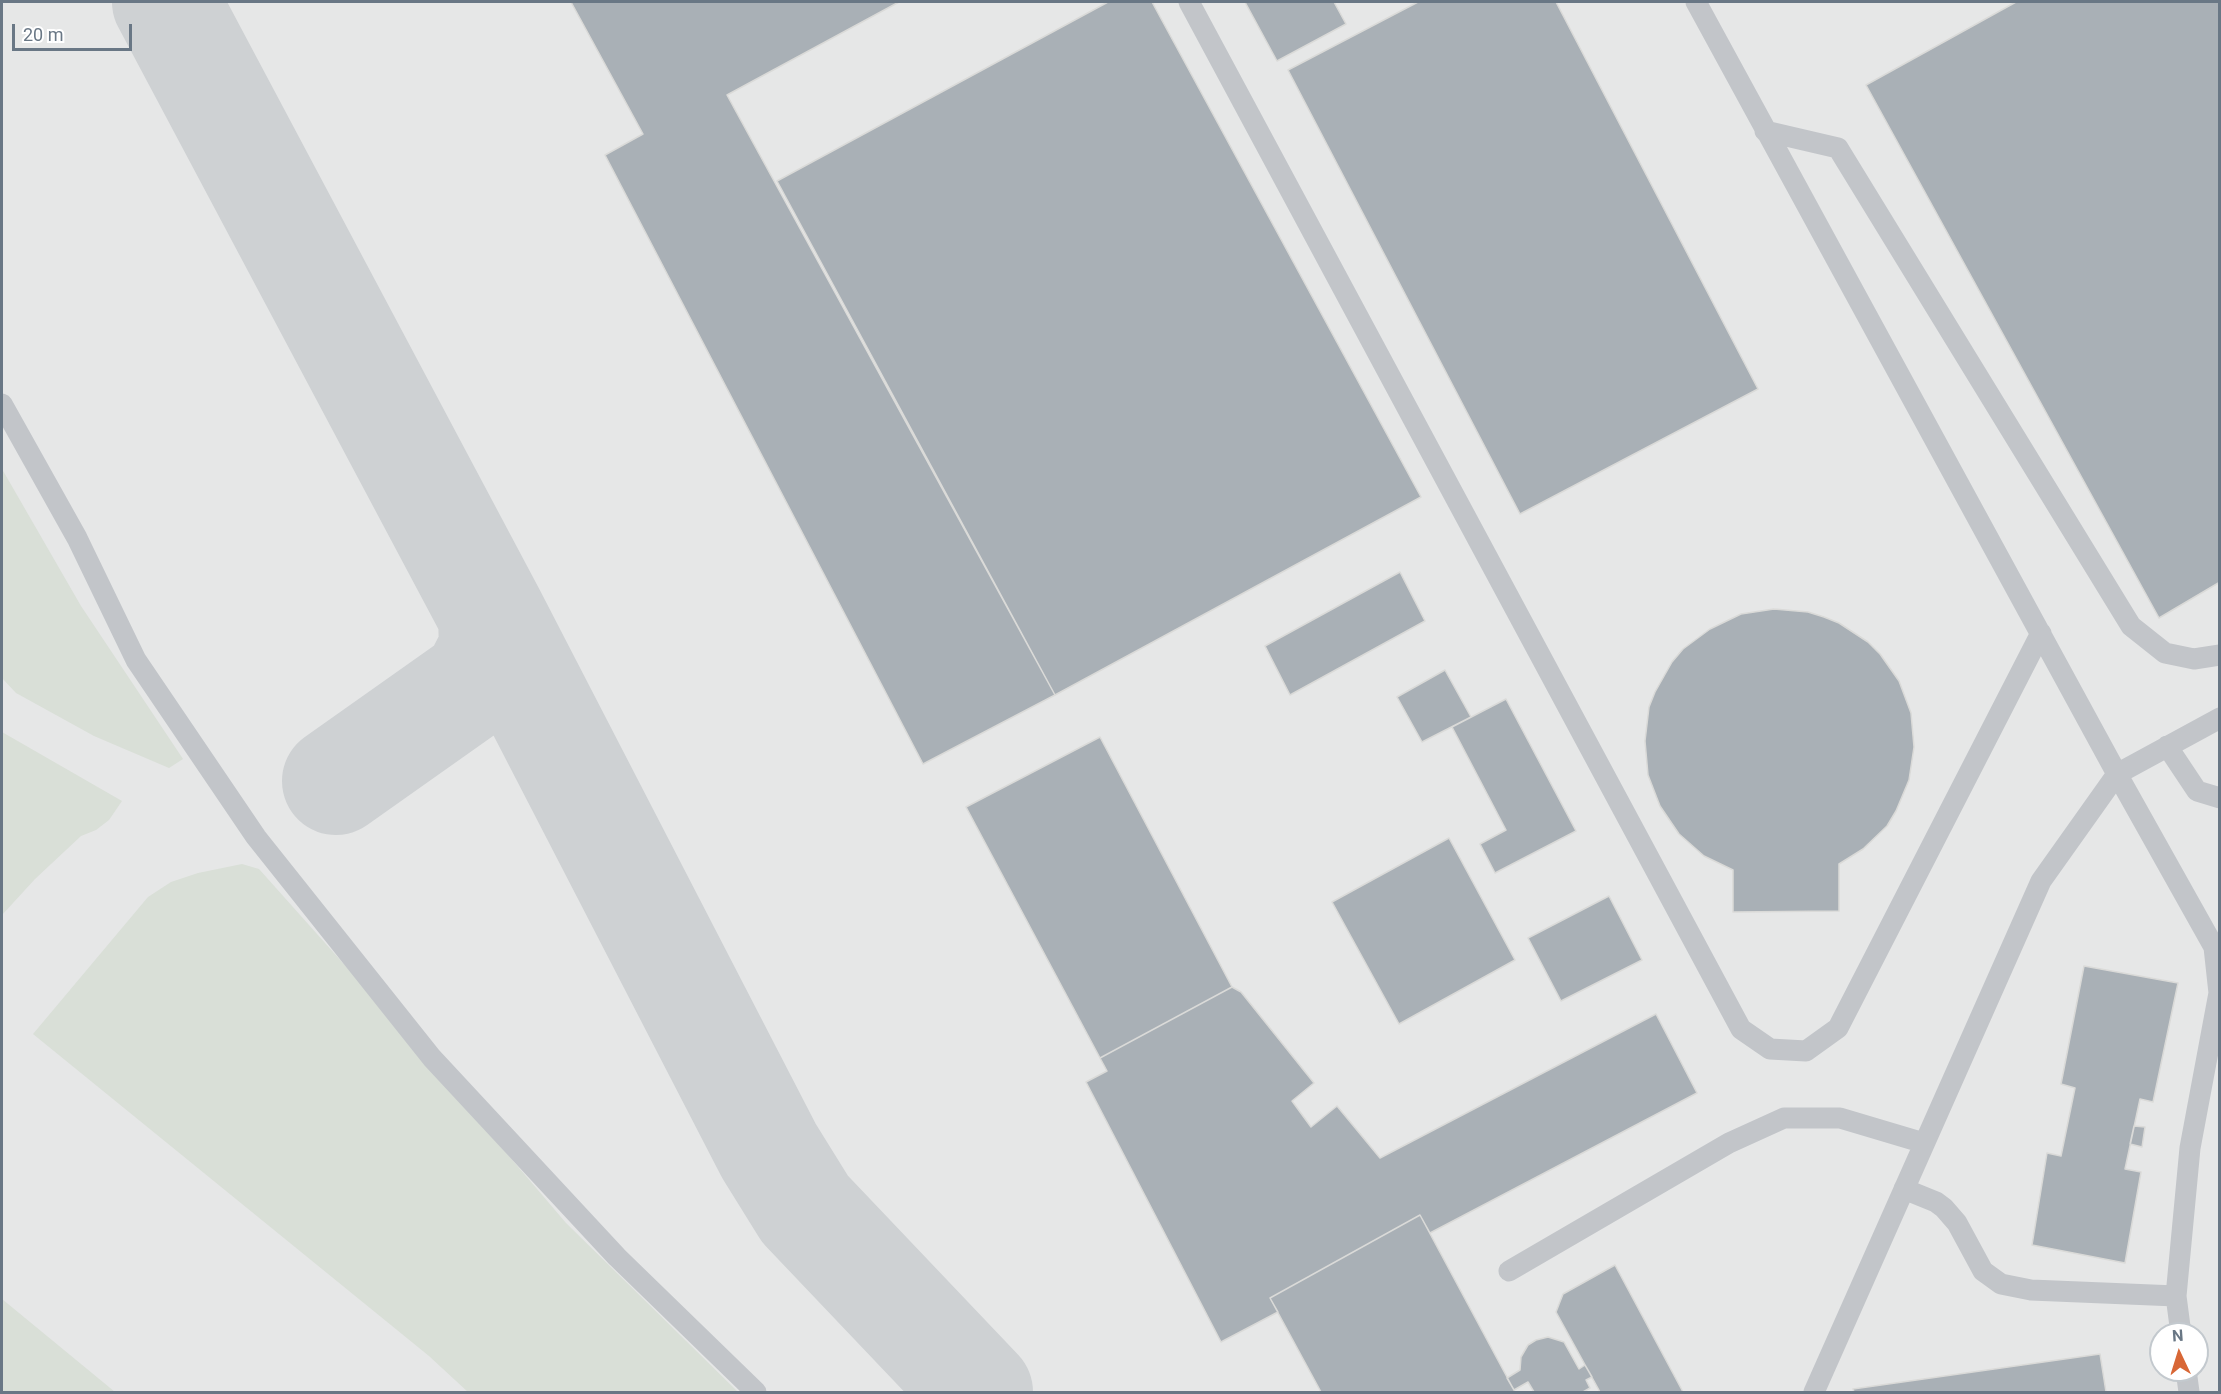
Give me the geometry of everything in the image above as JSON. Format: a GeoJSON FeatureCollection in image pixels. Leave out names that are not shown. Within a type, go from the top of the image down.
{"type":"FeatureCollection","features":[{"type":"Feature","properties":{"kind":"lane"},"geometry":{"type":"LineString","coordinates":[[1189,2],[1741,1029],[1770,1049],[1806,1051],[1838,1028],[2041,633]]}},
{"type":"Feature","properties":{"kind":"lane"},"geometry":{"type":"LineString","coordinates":[[1695,2],[2214,947],[2218,993],[2216,1024],[2190,1148],[2176,1296],[2179,1322]]}},
{"type":"Feature","properties":{"kind":"lane"},"geometry":{"type":"LineString","coordinates":[[1765,131],[1838,148],[2131,626],[2165,653],[2194,659],[2220,655]]}},
{"type":"Feature","properties":{"kind":"lane"},"geometry":{"type":"LineString","coordinates":[[2,404],[77,538],[136,660],[256,837],[432,1058],[617,1257],[756,1392]]}},
{"type":"Feature","properties":{"kind":"lane"},"geometry":{"type":"LineString","coordinates":[[1814,1392],[2041,881],[2117,774],[2220,718]]}},
{"type":"Feature","properties":{"kind":"lane"},"geometry":{"type":"LineString","coordinates":[[2167,746],[2197,791],[2220,798]]}},
{"type":"Feature","properties":{"kind":"lane"},"geometry":{"type":"LineString","coordinates":[[1509,1271],[1729,1143],[1784,1118],[1840,1118],[1924,1143]]}},
{"type":"Feature","properties":{"kind":"lane"},"geometry":{"type":"LineString","coordinates":[[1904,1189],[1936,1202],[1944,1208],[1958,1223],[1983,1271],[2001,1284],[2031,1290],[2176,1296]]}},
{"type":"Feature","properties":{"kind":"shaded area"},"geometry":{"type":"Polygon","coordinates":[[[2,2],[2219,2],[2219,1392],[2,1392],[2,2]]]}},
{"type":"Feature","properties":{"kind":"shaded area"},"geometry":{"type":"Polygon","coordinates":[[[2,469],[81,606],[183,759],[169,768],[94,736],[16,693],[2,678],[2,469]]]}},
{"type":"Feature","properties":{"kind":"shaded area"},"geometry":{"type":"Polygon","coordinates":[[[2,732],[122,801],[109,820],[96,830],[81,836],[35,879],[2,915],[2,732]]]}},
{"type":"Feature","properties":{"kind":"shaded area"},"geometry":{"type":"Polygon","coordinates":[[[242,864],[259,869],[375,999],[566,1223],[738,1392],[468,1392],[429,1356],[33,1034],[148,897],[171,882],[198,873],[242,864]]]}},
{"type":"Feature","properties":{"kind":"shaded area"},"geometry":{"type":"Polygon","coordinates":[[[2,1299],[115,1392],[2,1392],[2,1299]]]}},
{"type":"Feature","properties":{"kind":"building"},"geometry":{"type":"Polygon","coordinates":[[[571,2],[899,2],[727,95],[1055,695],[923,764],[605,155],[643,134],[571,2]]]}},
{"type":"Feature","properties":{"kind":"building"},"geometry":{"type":"Polygon","coordinates":[[[1108,2],[1152,2],[1421,497],[1055,695],[777,181],[1108,2]]]}},
{"type":"Feature","properties":{"kind":"building"},"geometry":{"type":"Polygon","coordinates":[[[1245,2],[1334,2],[1346,24],[1277,61],[1245,2]]]}},
{"type":"Feature","properties":{"kind":"building"},"geometry":{"type":"Polygon","coordinates":[[[1418,2],[1556,2],[1758,389],[1520,514],[1288,70],[1418,2]]]}},
{"type":"Feature","properties":{"kind":"building"},"geometry":{"type":"Polygon","coordinates":[[[2016,2],[2220,2],[2220,582],[2159,618],[1866,85],[2016,2]]]}},
{"type":"Feature","properties":{"kind":"building"},"geometry":{"type":"Polygon","coordinates":[[[1400,572],[1425,621],[1290,695],[1265,646],[1400,572]]]}},
{"type":"Feature","properties":{"kind":"building"},"geometry":{"type":"Polygon","coordinates":[[[1774,609],[1808,612],[1824,617],[1839,623],[1868,642],[1880,654],[1899,681],[1911,713],[1914,747],[1909,780],[1887,826],[1863,849],[1839,864],[1839,911],[1733,912],[1733,870],[1704,856],[1679,834],[1660,806],[1648,775],[1645,741],[1649,707],[1672,662],[1683,649],[1710,629],[1741,614],[1774,609]]]}},
{"type":"Feature","properties":{"kind":"building"},"geometry":{"type":"Polygon","coordinates":[[[1445,670],[1471,717],[1422,742],[1397,697],[1445,670]]]}},
{"type":"Feature","properties":{"kind":"building"},"geometry":{"type":"Polygon","coordinates":[[[1506,699],[1576,831],[1495,873],[1480,844],[1506,830],[1452,727],[1506,699]]]}},
{"type":"Feature","properties":{"kind":"building"},"geometry":{"type":"Polygon","coordinates":[[[1100,737],[1232,987],[1100,1058],[966,807],[1100,737]]]}},
{"type":"Feature","properties":{"kind":"building"},"geometry":{"type":"Polygon","coordinates":[[[1449,838],[1515,960],[1399,1024],[1332,902],[1449,838]]]}},
{"type":"Feature","properties":{"kind":"building"},"geometry":{"type":"Polygon","coordinates":[[[1609,896],[1642,960],[1561,1001],[1528,938],[1609,896]]]}},
{"type":"Feature","properties":{"kind":"building"},"geometry":{"type":"Polygon","coordinates":[[[2084,966],[2178,983],[2153,1102],[2140,1099],[2125,1169],[2141,1172],[2125,1263],[2032,1245],[2047,1153],[2061,1156],[2075,1088],[2061,1084],[2084,966]]]}},
{"type":"Feature","properties":{"kind":"building"},"geometry":{"type":"Polygon","coordinates":[[[1232,987],[1241,992],[1314,1083],[1292,1101],[1311,1127],[1337,1106],[1380,1158],[1656,1014],[1697,1093],[1430,1233],[1420,1215],[1270,1298],[1278,1312],[1221,1342],[1086,1082],[1107,1071],[1100,1058],[1232,987]]]}},
{"type":"Feature","properties":{"kind":"building"},"geometry":{"type":"Polygon","coordinates":[[[2134,1126],[2145,1127],[2142,1147],[2130,1144],[2134,1126]]]}},
{"type":"Feature","properties":{"kind":"building"},"geometry":{"type":"Polygon","coordinates":[[[1420,1215],[1515,1392],[1321,1392],[1270,1298],[1420,1215]]]}},
{"type":"Feature","properties":{"kind":"building"},"geometry":{"type":"Polygon","coordinates":[[[1615,1265],[1683,1392],[1600,1392],[1556,1312],[1563,1294],[1615,1265]]]}},
{"type":"Feature","properties":{"kind":"building"},"geometry":{"type":"Polygon","coordinates":[[[1548,1337],[1564,1342],[1579,1369],[1585,1365],[1592,1377],[1586,1380],[1590,1388],[1583,1392],[1534,1392],[1528,1382],[1514,1390],[1507,1378],[1520,1370],[1521,1357],[1528,1345],[1548,1337]]]}},
{"type":"Feature","properties":{"kind":"building"},"geometry":{"type":"Polygon","coordinates":[[[2100,1354],[2106,1392],[1854,1392],[1853,1389],[2100,1354]]]}},
{"type":"Feature","properties":{"kind":"taxiway"},"geometry":{"type":"LineString","coordinates":[[166,2],[492,615],[769,1151],[805,1209],[979,1392]]}},
{"type":"Feature","properties":{"kind":"taxiway"},"geometry":{"type":"LineString","coordinates":[[336,781],[476,682],[493,649],[492,615]]}}]}
